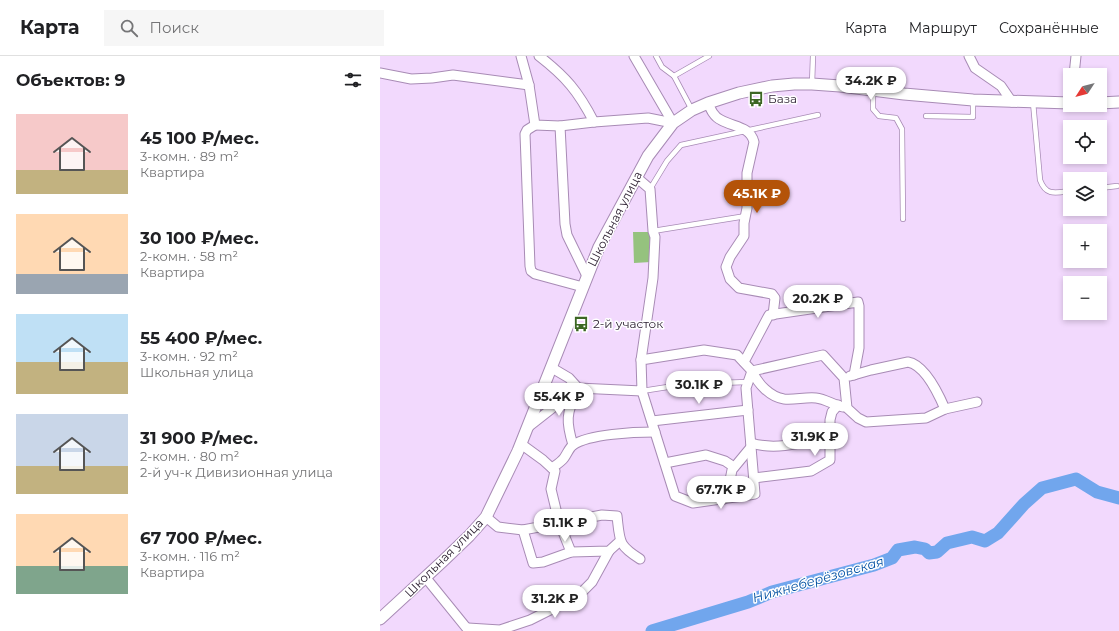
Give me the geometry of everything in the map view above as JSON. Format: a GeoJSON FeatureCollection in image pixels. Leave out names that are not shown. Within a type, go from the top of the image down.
{"type":"FeatureCollection","features":[{"type":"Feature","properties":{"kind":"street"},"geometry":{"type":"LineString","coordinates":[[521,56],[529,85],[535,125]]}},
{"type":"Feature","properties":{"kind":"street"},"geometry":{"type":"LineString","coordinates":[[539,56],[565,78],[583,102],[594,122]]}},
{"type":"Feature","properties":{"kind":"street"},"geometry":{"type":"LineString","coordinates":[[634,56],[673,124]]}},
{"type":"Feature","properties":{"kind":"street"},"geometry":{"type":"LineString","coordinates":[[969,56],[975,68],[1001,86],[1012,102]]}},
{"type":"Feature","properties":{"kind":"street"},"geometry":{"type":"LineString","coordinates":[[1075,68],[1076,56]]}},
{"type":"Feature","properties":{"kind":"street"},"geometry":{"type":"LineString","coordinates":[[380,75],[411,79],[453,75],[529,85]]}},
{"type":"Feature","properties":{"kind":"street","name":"Школьная улица"},"geometry":{"type":"LineString","coordinates":[[380,619],[426,578],[469,536],[486,517],[521,444],[599,247],[648,156],[673,124],[692,110],[708,103],[739,93],[772,86],[812,84],[973,100],[1063,103]]}},
{"type":"Feature","properties":{"kind":"street"},"geometry":{"type":"LineString","coordinates":[[1107,102],[1119,102]]}},
{"type":"Feature","properties":{"kind":"street"},"geometry":{"type":"LineString","coordinates":[[708,103],[712,111],[720,120],[747,130],[754,142],[747,173],[747,208],[744,223],[744,236],[728,262],[726,267],[727,273],[730,279],[739,288],[772,294],[775,298],[774,315]]}},
{"type":"Feature","properties":{"kind":"street"},"geometry":{"type":"LineString","coordinates":[[583,287],[535,274],[531,271],[525,134],[527,130],[535,125],[560,126],[648,118],[673,124]]}},
{"type":"Feature","properties":{"kind":"street"},"geometry":{"type":"LineString","coordinates":[[560,126],[565,224],[567,235],[588,276]]}},
{"type":"Feature","properties":{"kind":"street"},"geometry":{"type":"LineString","coordinates":[[636,178],[650,189],[653,230],[655,237],[652,278],[641,360],[642,391],[675,496],[693,503],[755,494],[746,388],[752,371]]}},
{"type":"Feature","properties":{"kind":"street"},"geometry":{"type":"LineString","coordinates":[[744,362],[769,315],[858,302],[859,348],[849,377],[847,408]]}},
{"type":"Feature","properties":{"kind":"street"},"geometry":{"type":"LineString","coordinates":[[641,360],[704,350],[737,355],[752,371],[759,383],[777,397],[789,399],[817,398],[847,408],[858,418],[866,422],[926,418],[945,409],[977,402]]}},
{"type":"Feature","properties":{"kind":"street"},"geometry":{"type":"LineString","coordinates":[[752,371],[822,355],[849,377]]}},
{"type":"Feature","properties":{"kind":"street"},"geometry":{"type":"LineString","coordinates":[[849,377],[871,370],[908,362],[913,363],[919,366],[935,387],[945,409]]}},
{"type":"Feature","properties":{"kind":"street"},"geometry":{"type":"LineString","coordinates":[[552,368],[569,378],[578,388]]}},
{"type":"Feature","properties":{"kind":"street"},"geometry":{"type":"LineString","coordinates":[[527,428],[578,388],[642,391]]}},
{"type":"Feature","properties":{"kind":"street"},"geometry":{"type":"LineString","coordinates":[[573,446],[568,423],[568,411],[578,388]]}},
{"type":"Feature","properties":{"kind":"street"},"geometry":{"type":"LineString","coordinates":[[754,478],[811,471],[830,460],[831,415],[838,406]]}},
{"type":"Feature","properties":{"kind":"street"},"geometry":{"type":"LineString","coordinates":[[652,421],[748,410]]}},
{"type":"Feature","properties":{"kind":"street"},"geometry":{"type":"LineString","coordinates":[[552,468],[560,462],[573,446],[586,440],[603,436],[635,432],[655,432]]}},
{"type":"Feature","properties":{"kind":"street"},"geometry":{"type":"LineString","coordinates":[[751,445],[776,447],[830,436]]}},
{"type":"Feature","properties":{"kind":"street"},"geometry":{"type":"LineString","coordinates":[[521,444],[555,470],[551,490],[559,522],[571,552]]}},
{"type":"Feature","properties":{"kind":"street"},"geometry":{"type":"LineString","coordinates":[[724,499],[732,470],[751,445]]}},
{"type":"Feature","properties":{"kind":"street"},"geometry":{"type":"LineString","coordinates":[[665,463],[706,455],[725,461],[734,467]]}},
{"type":"Feature","properties":{"kind":"street"},"geometry":{"type":"LineString","coordinates":[[486,517],[498,527],[523,530],[602,515],[617,516],[620,541],[629,552],[640,559]]}},
{"type":"Feature","properties":{"kind":"street"},"geometry":{"type":"LineString","coordinates":[[523,530],[533,563],[543,562],[571,552],[609,551]]}},
{"type":"Feature","properties":{"kind":"street"},"geometry":{"type":"LineString","coordinates":[[426,578],[468,630],[500,630],[530,620],[578,596],[592,582],[609,551],[620,541]]}},
{"type":"Feature","properties":{"kind":"lane"},"geometry":{"type":"LineString","coordinates":[[656,56],[662,67],[674,76],[692,110]]}},
{"type":"Feature","properties":{"kind":"lane"},"geometry":{"type":"LineString","coordinates":[[674,76],[709,56]]}},
{"type":"Feature","properties":{"kind":"lane"},"geometry":{"type":"LineString","coordinates":[[812,84],[813,56]]}},
{"type":"Feature","properties":{"kind":"lane"},"geometry":{"type":"LineString","coordinates":[[873,90],[873,109],[876,114],[879,116],[896,118],[902,129],[903,219]]}},
{"type":"Feature","properties":{"kind":"lane"},"geometry":{"type":"LineString","coordinates":[[926,116],[973,117],[973,100]]}},
{"type":"Feature","properties":{"kind":"lane"},"geometry":{"type":"LineString","coordinates":[[1033,102],[1040,180],[1042,186],[1048,192],[1063,192]]}},
{"type":"Feature","properties":{"kind":"lane"},"geometry":{"type":"LineString","coordinates":[[650,189],[680,145],[818,115]]}},
{"type":"Feature","properties":{"kind":"lane"},"geometry":{"type":"LineString","coordinates":[[1107,187],[1117,186]]}},
{"type":"Feature","properties":{"kind":"lane"},"geometry":{"type":"LineString","coordinates":[[653,230],[746,216]]}},
{"type":"Feature","properties":{"kind":"lane"},"geometry":{"type":"LineString","coordinates":[[642,391],[706,381],[718,383],[748,382]]}},
{"type":"Feature","properties":{"kind":"green space"},"geometry":{"type":"Polygon","coordinates":[[[633,232],[650,232],[651,262],[634,263],[633,232]]]}},
{"type":"Feature","properties":{"kind":"waterway","name":"Нижнеберёзовская"},"geometry":{"type":"LineString","coordinates":[[652,631],[748,602],[772,592],[874,565],[892,558],[898,550],[915,547],[925,549],[929,553],[937,552],[947,543],[972,537],[985,541],[998,533],[1024,504],[1042,488],[1076,479],[1097,492],[1119,498]]}},
{"type":"Feature","properties":{"kind":"place","name":"База"},"geometry":{"type":"Point","coordinates":[756,99]}},
{"type":"Feature","properties":{"kind":"place","name":"2-й участок"},"geometry":{"type":"Point","coordinates":[581,324]}}]}
